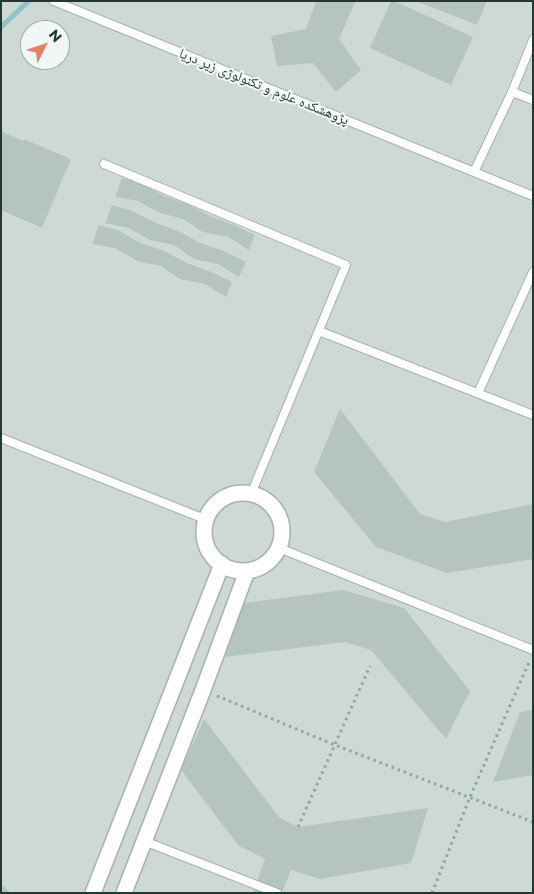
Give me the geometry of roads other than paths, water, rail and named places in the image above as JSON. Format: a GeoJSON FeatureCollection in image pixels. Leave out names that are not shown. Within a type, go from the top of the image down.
{"type":"FeatureCollection","features":[{"type":"Feature","properties":{"kind":"street"},"geometry":{"type":"LineString","coordinates":[[240,493],[251,494],[262,498],[278,514],[282,525],[282,537],[279,548],[266,564],[247,571],[234,570],[214,558],[207,544],[204,530],[211,510],[219,502],[229,496],[240,493]]}},
{"type":"Feature","properties":{"kind":"street"},"geometry":{"type":"LineString","coordinates":[[93,893],[222,564]]}},
{"type":"Feature","properties":{"kind":"street"},"geometry":{"type":"LineString","coordinates":[[124,893],[247,571]]}},
{"type":"Feature","properties":{"kind":"lane","name":"پژوهشکده علوم و تکنولوژی زیر دریا"},"geometry":{"type":"LineString","coordinates":[[54,1],[533,196]]}},
{"type":"Feature","properties":{"kind":"lane"},"geometry":{"type":"LineString","coordinates":[[474,172],[512,92],[533,40]]}},
{"type":"Feature","properties":{"kind":"lane"},"geometry":{"type":"LineString","coordinates":[[512,92],[533,100]]}},
{"type":"Feature","properties":{"kind":"lane"},"geometry":{"type":"LineString","coordinates":[[104,164],[346,265],[251,494]]}},
{"type":"Feature","properties":{"kind":"lane"},"geometry":{"type":"LineString","coordinates":[[478,393],[533,272]]}},
{"type":"Feature","properties":{"kind":"lane"},"geometry":{"type":"LineString","coordinates":[[319,331],[533,415]]}},
{"type":"Feature","properties":{"kind":"lane"},"geometry":{"type":"LineString","coordinates":[[1,438],[207,520]]}},
{"type":"Feature","properties":{"kind":"lane"},"geometry":{"type":"LineString","coordinates":[[279,548],[533,651]]}},
{"type":"Feature","properties":{"kind":"lane"},"geometry":{"type":"LineString","coordinates":[[144,841],[277,893]]}},
{"type":"Feature","properties":{"kind":"waterway"},"geometry":{"type":"LineString","coordinates":[[1,27],[29,1]]}}]}
